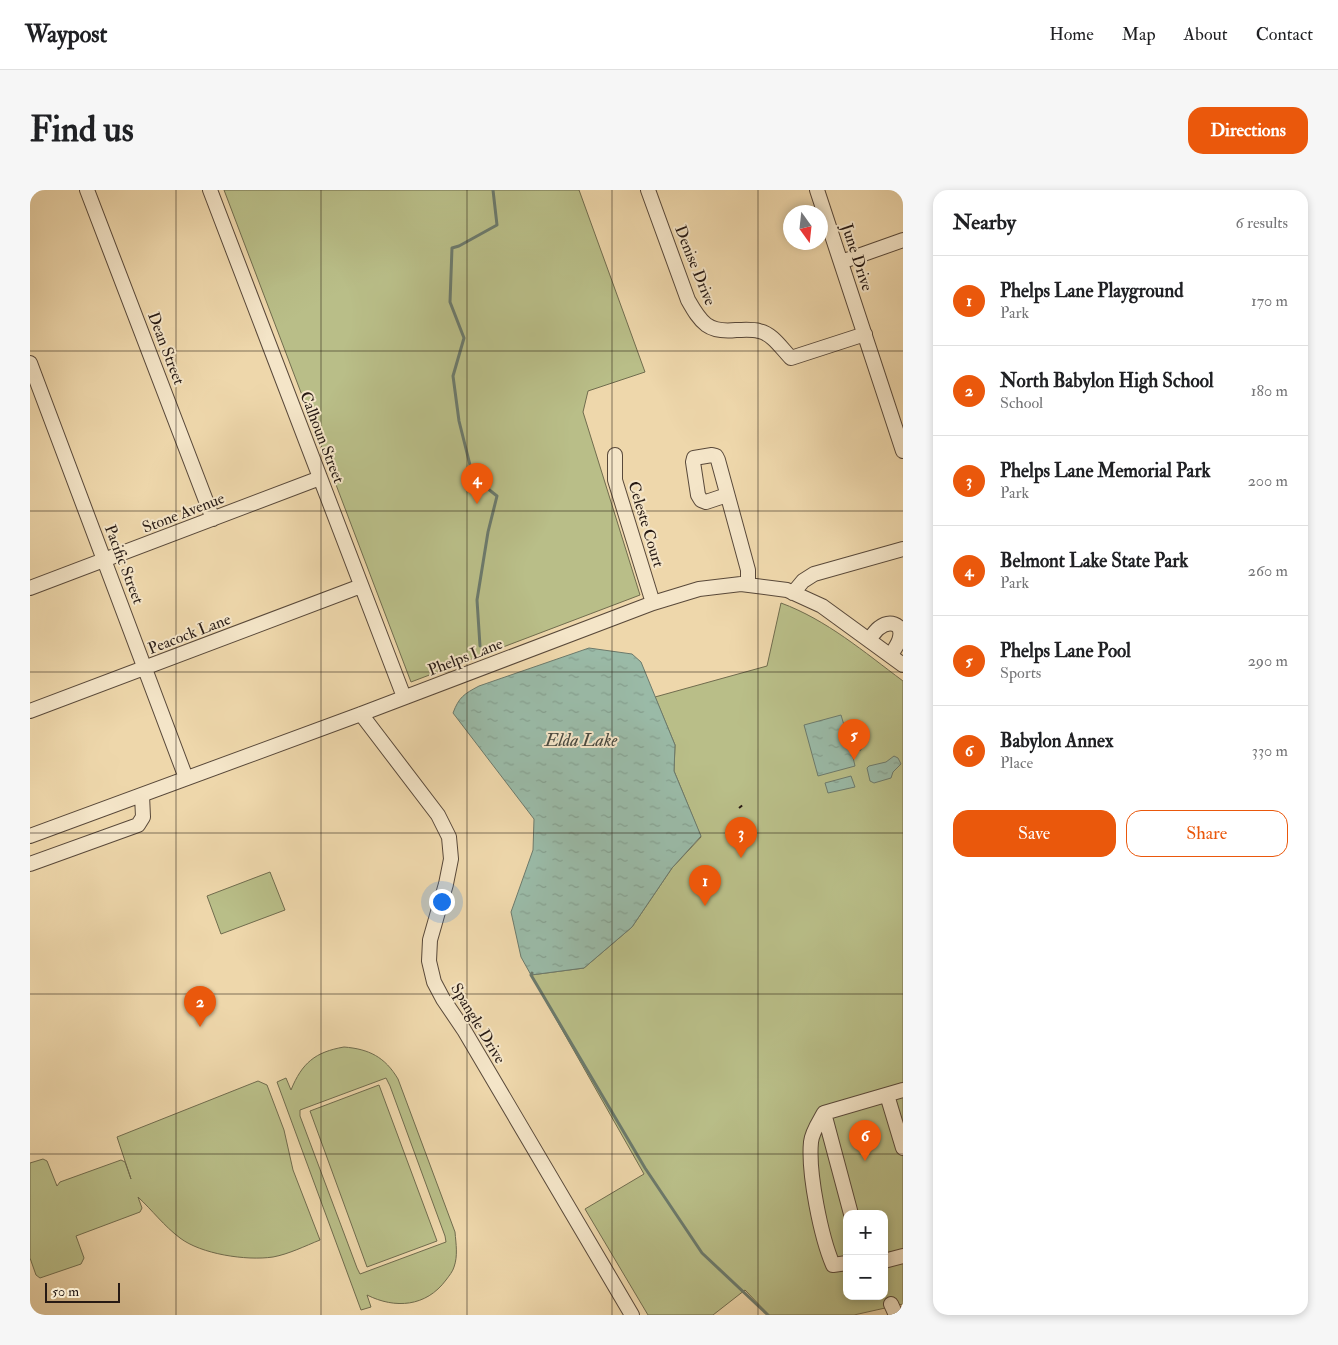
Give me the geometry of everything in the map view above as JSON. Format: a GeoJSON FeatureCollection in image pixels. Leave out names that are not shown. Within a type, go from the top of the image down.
{"type":"FeatureCollection","features":[{"type":"Feature","properties":{"kind":"street","name":"Dean Street"},"geometry":{"type":"LineString","coordinates":[[87,190],[212,519]]}},
{"type":"Feature","properties":{"kind":"street","name":"Calhoun Street"},"geometry":{"type":"LineString","coordinates":[[210,190],[404,697]]}},
{"type":"Feature","properties":{"kind":"street","name":"Denise Drive"},"geometry":{"type":"LineString","coordinates":[[648,190],[688,300],[696,314],[707,327],[722,332],[745,329],[760,331],[773,338],[791,358],[865,334]]}},
{"type":"Feature","properties":{"kind":"street","name":"June Drive"},"geometry":{"type":"LineString","coordinates":[[817,190],[865,334]]}},
{"type":"Feature","properties":{"kind":"street"},"geometry":{"type":"LineString","coordinates":[[841,262],[903,240]]}},
{"type":"Feature","properties":{"kind":"street"},"geometry":{"type":"LineString","coordinates":[[865,334],[903,451]]}},
{"type":"Feature","properties":{"kind":"street","name":"Pacific Street"},"geometry":{"type":"LineString","coordinates":[[30,363],[186,778]]}},
{"type":"Feature","properties":{"kind":"street","name":"Celeste Court"},"geometry":{"type":"LineString","coordinates":[[615,455],[615,480],[653,603]]}},
{"type":"Feature","properties":{"kind":"street","name":"Stone Avenue"},"geometry":{"type":"LineString","coordinates":[[30,588],[320,478]]}},
{"type":"Feature","properties":{"kind":"street"},"geometry":{"type":"LineString","coordinates":[[727,495],[746,560],[748,585]]}},
{"type":"Feature","properties":{"kind":"street"},"geometry":{"type":"LineString","coordinates":[[792,593],[803,581],[814,574],[903,549]]}},
{"type":"Feature","properties":{"kind":"street","name":"Phelps Lane"},"geometry":{"type":"LineString","coordinates":[[30,836],[361,714],[653,603],[698,589],[741,584],[788,590],[822,606],[903,665]]}},
{"type":"Feature","properties":{"kind":"street","name":"Peacock Lane"},"geometry":{"type":"LineString","coordinates":[[30,711],[361,586]]}},
{"type":"Feature","properties":{"kind":"street"},"geometry":{"type":"LineString","coordinates":[[869,640],[879,628],[886,624],[898,622],[901,636],[891,655]]}},
{"type":"Feature","properties":{"kind":"street","name":"Spangle Drive"},"geometry":{"type":"LineString","coordinates":[[361,714],[438,815],[449,837],[451,859],[430,940],[429,961],[434,982],[632,1315]]}},
{"type":"Feature","properties":{"kind":"street"},"geometry":{"type":"LineString","coordinates":[[30,864],[138,825],[144,810],[142,794]]}},
{"type":"Feature","properties":{"kind":"street"},"geometry":{"type":"LineString","coordinates":[[843,1264],[832,1265],[827,1252],[816,1202],[811,1142],[814,1131],[824,1113],[903,1090]]}},
{"type":"Feature","properties":{"kind":"street"},"geometry":{"type":"LineString","coordinates":[[887,1095],[903,1148]]}},
{"type":"Feature","properties":{"kind":"street"},"geometry":{"type":"LineString","coordinates":[[824,1113],[850,1210]]}},
{"type":"Feature","properties":{"kind":"street"},"geometry":{"type":"LineString","coordinates":[[888,1260],[903,1256]]}},
{"type":"Feature","properties":{"kind":"path"},"geometry":{"type":"LineString","coordinates":[[739,808],[744,804]]}},
{"type":"Feature","properties":{"kind":"green space"},"geometry":{"type":"Polygon","coordinates":[[[224,190],[579,190],[645,372],[588,391],[583,412],[640,595],[411,682],[224,190]]]}},
{"type":"Feature","properties":{"kind":"green space"},"geometry":{"type":"Polygon","coordinates":[[[781,603],[814,618],[830,628],[903,681],[903,1304],[854,1315],[769,1315],[745,1290],[713,1315],[648,1315],[585,1209],[644,1174],[531,975],[584,968],[632,927],[672,868],[701,837],[674,771],[675,745],[655,697],[767,666],[781,603]]]}},
{"type":"Feature","properties":{"kind":"green space"},"geometry":{"type":"Polygon","coordinates":[[[270,872],[285,910],[221,934],[207,896],[270,872]]]}},
{"type":"Feature","properties":{"kind":"green space"},"geometry":{"type":"Polygon","coordinates":[[[344,1047],[369,1052],[382,1060],[393,1071],[398,1079],[455,1232],[456,1254],[453,1270],[438,1289],[420,1300],[399,1304],[367,1295],[371,1307],[361,1310],[277,1082],[286,1078],[291,1090],[300,1073],[311,1060],[334,1049],[344,1047]],[[386,1078],[300,1110],[300,1116],[360,1274],[446,1242],[386,1078]]]}},
{"type":"Feature","properties":{"kind":"green space"},"geometry":{"type":"Polygon","coordinates":[[[258,1081],[267,1085],[284,1130],[293,1170],[320,1240],[273,1257],[250,1258],[224,1255],[189,1244],[180,1238],[138,1197],[142,1208],[140,1212],[76,1236],[84,1258],[81,1264],[40,1278],[36,1275],[30,1258],[30,1163],[43,1159],[47,1161],[57,1186],[60,1182],[121,1160],[125,1162],[131,1179],[117,1137],[258,1081]]]}},
{"type":"Feature","properties":{"kind":"green space"},"geometry":{"type":"Polygon","coordinates":[[[379,1085],[437,1241],[367,1267],[310,1111],[379,1085]]]}},
{"type":"Feature","properties":{"kind":"water","name":"Elda Lake"},"geometry":{"type":"Polygon","coordinates":[[[589,648],[632,654],[641,662],[675,745],[674,771],[701,836],[672,868],[632,927],[584,968],[531,975],[521,957],[511,912],[533,850],[534,819],[453,713],[457,703],[469,691],[479,686],[589,648]]]}},
{"type":"Feature","properties":{"kind":"water"},"geometry":{"type":"Polygon","coordinates":[[[841,715],[849,742],[858,740],[861,750],[852,753],[855,766],[818,776],[804,725],[841,715]]]}},
{"type":"Feature","properties":{"kind":"water"},"geometry":{"type":"Polygon","coordinates":[[[894,756],[898,758],[901,764],[893,772],[891,778],[874,783],[870,781],[867,768],[886,762],[894,756]]]}},
{"type":"Feature","properties":{"kind":"water"},"geometry":{"type":"Polygon","coordinates":[[[851,776],[855,787],[828,793],[825,783],[851,776]]]}},
{"type":"Feature","properties":{"kind":"waterway"},"geometry":{"type":"LineString","coordinates":[[480,646],[477,600],[488,532],[497,496],[473,477],[459,421],[453,376],[464,338],[450,302],[452,248],[497,225],[493,190]]}},
{"type":"Feature","properties":{"kind":"waterway"},"geometry":{"type":"LineString","coordinates":[[532,973],[531,975],[645,1168],[702,1253],[768,1315]]}},
{"type":"Feature","properties":{"kind":"place","name":"Belmont Lake State Park"},"geometry":{"type":"Point","coordinates":[477,504]}},
{"type":"Feature","properties":{"kind":"place","name":"Phelps Lane Pool"},"geometry":{"type":"Point","coordinates":[854,760]}},
{"type":"Feature","properties":{"kind":"place","name":"Phelps Lane Memorial Park"},"geometry":{"type":"Point","coordinates":[741,858]}},
{"type":"Feature","properties":{"kind":"place","name":"Phelps Lane Playground"},"geometry":{"type":"Point","coordinates":[705,906]}},
{"type":"Feature","properties":{"kind":"place","name":"North Babylon High School"},"geometry":{"type":"Point","coordinates":[200,1027]}},
{"type":"Feature","properties":{"kind":"place","name":"Babylon Annex"},"geometry":{"type":"Point","coordinates":[865,1161]}}]}
